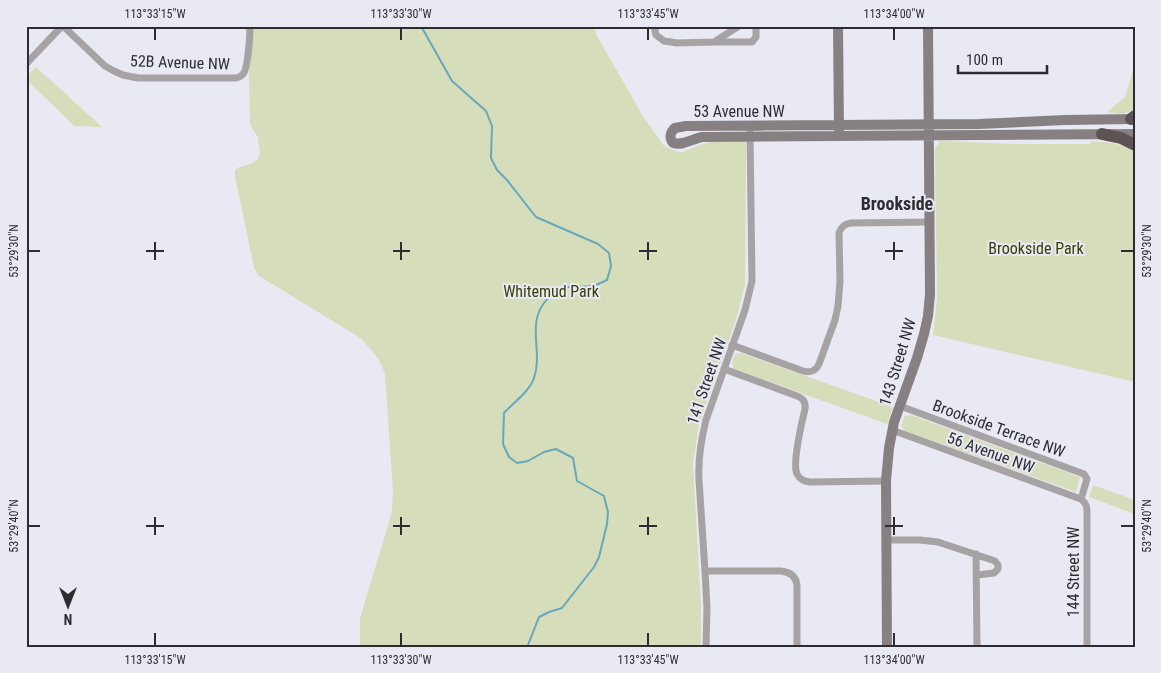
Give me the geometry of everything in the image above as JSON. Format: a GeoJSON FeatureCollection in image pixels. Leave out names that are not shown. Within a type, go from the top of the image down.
{"type":"FeatureCollection","features":[{"type":"Feature","properties":{"kind":"highway"},"geometry":{"type":"LineString","coordinates":[[1102,134],[1121,138],[1135,145]]}},
{"type":"Feature","properties":{"kind":"street"},"geometry":{"type":"LineString","coordinates":[[26,64],[63,26]]}},
{"type":"Feature","properties":{"kind":"street","name":"52B Avenue NW"},"geometry":{"type":"LineString","coordinates":[[63,26],[105,66],[123,75],[138,78],[236,78],[244,74],[250,26]]}},
{"type":"Feature","properties":{"kind":"street"},"geometry":{"type":"LineString","coordinates":[[654,26],[656,34],[664,41],[676,43],[752,42],[756,37],[756,26]]}},
{"type":"Feature","properties":{"kind":"street"},"geometry":{"type":"LineString","coordinates":[[714,42],[739,26]]}},
{"type":"Feature","properties":{"kind":"street"},"geometry":{"type":"LineString","coordinates":[[838,26],[839,131]]}},
{"type":"Feature","properties":{"kind":"street","name":"143 Street NW"},"geometry":{"type":"LineString","coordinates":[[887,647],[887,460],[892,430],[919,353],[929,306],[928,26]]}},
{"type":"Feature","properties":{"kind":"street","name":"53 Avenue NW"},"geometry":{"type":"LineString","coordinates":[[929,130],[1013,123],[1133,118]]}},
{"type":"Feature","properties":{"kind":"street","name":"53 Avenue NW"},"geometry":{"type":"LineString","coordinates":[[750,131],[702,137],[676,144],[673,143],[670,137],[673,130],[679,127],[750,131],[929,130],[1135,134]]}},
{"type":"Feature","properties":{"kind":"street","name":"141 Street NW"},"geometry":{"type":"LineString","coordinates":[[706,647],[707,608],[699,463],[706,420],[745,310],[752,281],[750,131]]}},
{"type":"Feature","properties":{"kind":"street"},"geometry":{"type":"LineString","coordinates":[[732,345],[802,371],[812,372],[819,364],[836,313],[839,292],[839,233],[842,227],[851,222],[930,222]]}},
{"type":"Feature","properties":{"kind":"street"},"geometry":{"type":"LineString","coordinates":[[724,369],[797,396],[803,400],[805,409],[798,443],[796,467],[797,475],[800,479],[810,482],[886,482]]}},
{"type":"Feature","properties":{"kind":"street","name":"Brookside Terrace NW"},"geometry":{"type":"LineString","coordinates":[[900,406],[1084,474],[1087,478],[1081,499]]}},
{"type":"Feature","properties":{"kind":"street","name":"56 Avenue NW"},"geometry":{"type":"LineString","coordinates":[[892,430],[1081,499]]}},
{"type":"Feature","properties":{"kind":"street","name":"144 Street NW"},"geometry":{"type":"LineString","coordinates":[[1081,499],[1087,511],[1087,647]]}},
{"type":"Feature","properties":{"kind":"street"},"geometry":{"type":"LineString","coordinates":[[887,540],[938,542],[995,561],[999,567],[993,574],[977,575]]}},
{"type":"Feature","properties":{"kind":"street"},"geometry":{"type":"LineString","coordinates":[[976,554],[977,647]]}},
{"type":"Feature","properties":{"kind":"street"},"geometry":{"type":"LineString","coordinates":[[705,571],[781,571],[793,575],[797,585],[797,647]]}},
{"type":"Feature","properties":{"kind":"green space","name":"Whitemud Park"},"geometry":{"type":"Polygon","coordinates":[[[248,26],[594,26],[597,36],[644,118],[664,146],[680,153],[722,139],[739,139],[746,142],[745,285],[737,317],[699,424],[693,464],[701,606],[701,647],[360,647],[360,619],[392,511],[393,492],[385,375],[378,359],[359,337],[259,276],[254,268],[235,176],[237,168],[253,163],[260,154],[258,137],[250,125],[248,26]]]}},
{"type":"Feature","properties":{"kind":"green space"},"geometry":{"type":"Polygon","coordinates":[[[1135,32],[1135,109],[1121,114],[1107,112],[1125,97],[1134,67],[1135,32]]]}},
{"type":"Feature","properties":{"kind":"green space"},"geometry":{"type":"Polygon","coordinates":[[[36,67],[102,127],[74,126],[26,79],[36,67]]]}},
{"type":"Feature","properties":{"kind":"green space","name":"Brookside Park"},"geometry":{"type":"Polygon","coordinates":[[[940,141],[1090,144],[1091,141],[1119,145],[1135,152],[1135,382],[933,335],[937,297],[935,149],[940,141]]]}},
{"type":"Feature","properties":{"kind":"green space"},"geometry":{"type":"Polygon","coordinates":[[[741,353],[893,407],[887,424],[734,369],[732,363],[735,354],[741,353]]]}},
{"type":"Feature","properties":{"kind":"green space"},"geometry":{"type":"Polygon","coordinates":[[[911,415],[1080,477],[1076,492],[905,431],[901,426],[905,416],[911,415]]]}},
{"type":"Feature","properties":{"kind":"green space"},"geometry":{"type":"Polygon","coordinates":[[[1093,485],[1135,500],[1135,514],[1089,497],[1093,485]]]}},
{"type":"Feature","properties":{"kind":"waterway"},"geometry":{"type":"LineString","coordinates":[[421,26],[452,81],[486,111],[492,126],[491,158],[497,170],[536,217],[598,244],[609,253],[611,266],[607,280],[592,286],[562,288],[557,290],[544,303],[537,320],[537,359],[534,378],[525,392],[504,413],[503,444],[509,457],[517,463],[528,461],[544,452],[556,449],[573,458],[577,481],[604,496],[608,512],[599,557],[594,567],[562,608],[539,617],[526,647]]}},
{"type":"Feature","properties":{"kind":"district","name":"Brookside"},"geometry":{"type":"Point","coordinates":[897,204]}}]}
